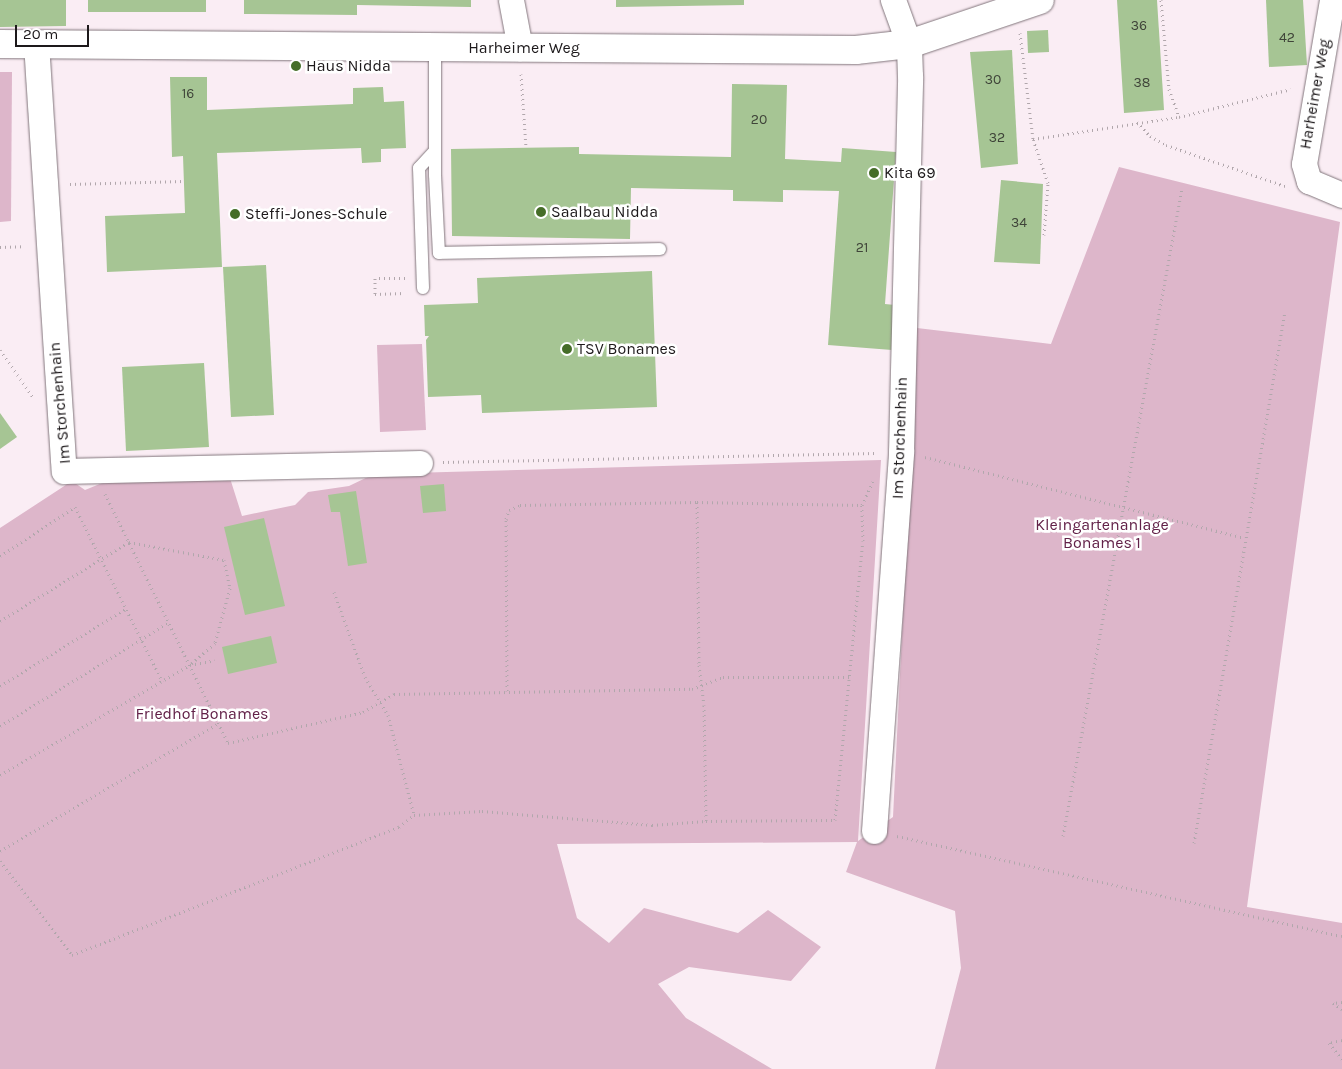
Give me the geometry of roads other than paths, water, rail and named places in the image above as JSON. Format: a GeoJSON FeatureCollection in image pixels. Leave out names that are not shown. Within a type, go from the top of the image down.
{"type":"FeatureCollection","features":[{"type":"Feature","properties":{"kind":"street"},"geometry":{"type":"LineString","coordinates":[[511,0],[520,48]]}},
{"type":"Feature","properties":{"kind":"street"},"geometry":{"type":"LineString","coordinates":[[893,0],[909,44]]}},
{"type":"Feature","properties":{"kind":"street","name":"Harheimer Weg"},"geometry":{"type":"LineString","coordinates":[[1332,0],[1305,147],[1304,164],[1309,181],[1342,195]]}},
{"type":"Feature","properties":{"kind":"street","name":"Harheimer Weg"},"geometry":{"type":"LineString","coordinates":[[0,44],[856,50],[909,44],[1028,4]]}},
{"type":"Feature","properties":{"kind":"street","name":"Im Storchenhain"},"geometry":{"type":"LineString","coordinates":[[36,43],[64,471],[420,463]]}},
{"type":"Feature","properties":{"kind":"street","name":"Im Storchenhain"},"geometry":{"type":"LineString","coordinates":[[874,831],[901,452],[909,44]]}},
{"type":"Feature","properties":{"kind":"lane"},"geometry":{"type":"LineString","coordinates":[[435,48],[435,151],[439,253],[660,249]]}},
{"type":"Feature","properties":{"kind":"lane"},"geometry":{"type":"LineString","coordinates":[[424,288],[418,168],[435,151]]}},
{"type":"Feature","properties":{"kind":"place","name":"Haus Nidda"},"geometry":{"type":"Point","coordinates":[296,66]}},
{"type":"Feature","properties":{"kind":"place","name":"Kita 69"},"geometry":{"type":"Point","coordinates":[874,173]}},
{"type":"Feature","properties":{"kind":"place","name":"Saalbau Nidda"},"geometry":{"type":"Point","coordinates":[541,212]}},
{"type":"Feature","properties":{"kind":"place","name":"Steffi-Jones-Schule"},"geometry":{"type":"Point","coordinates":[235,214]}},
{"type":"Feature","properties":{"kind":"place","name":"TSV Bonames"},"geometry":{"type":"Point","coordinates":[567,349]}},
{"type":"Feature","properties":{"kind":"park label","name":"Kleingartenanlage Bonames 1"},"geometry":{"type":"Point","coordinates":[1102,534]}},
{"type":"Feature","properties":{"kind":"park label","name":"Friedhof Bonames"},"geometry":{"type":"Point","coordinates":[202,714]}}]}
